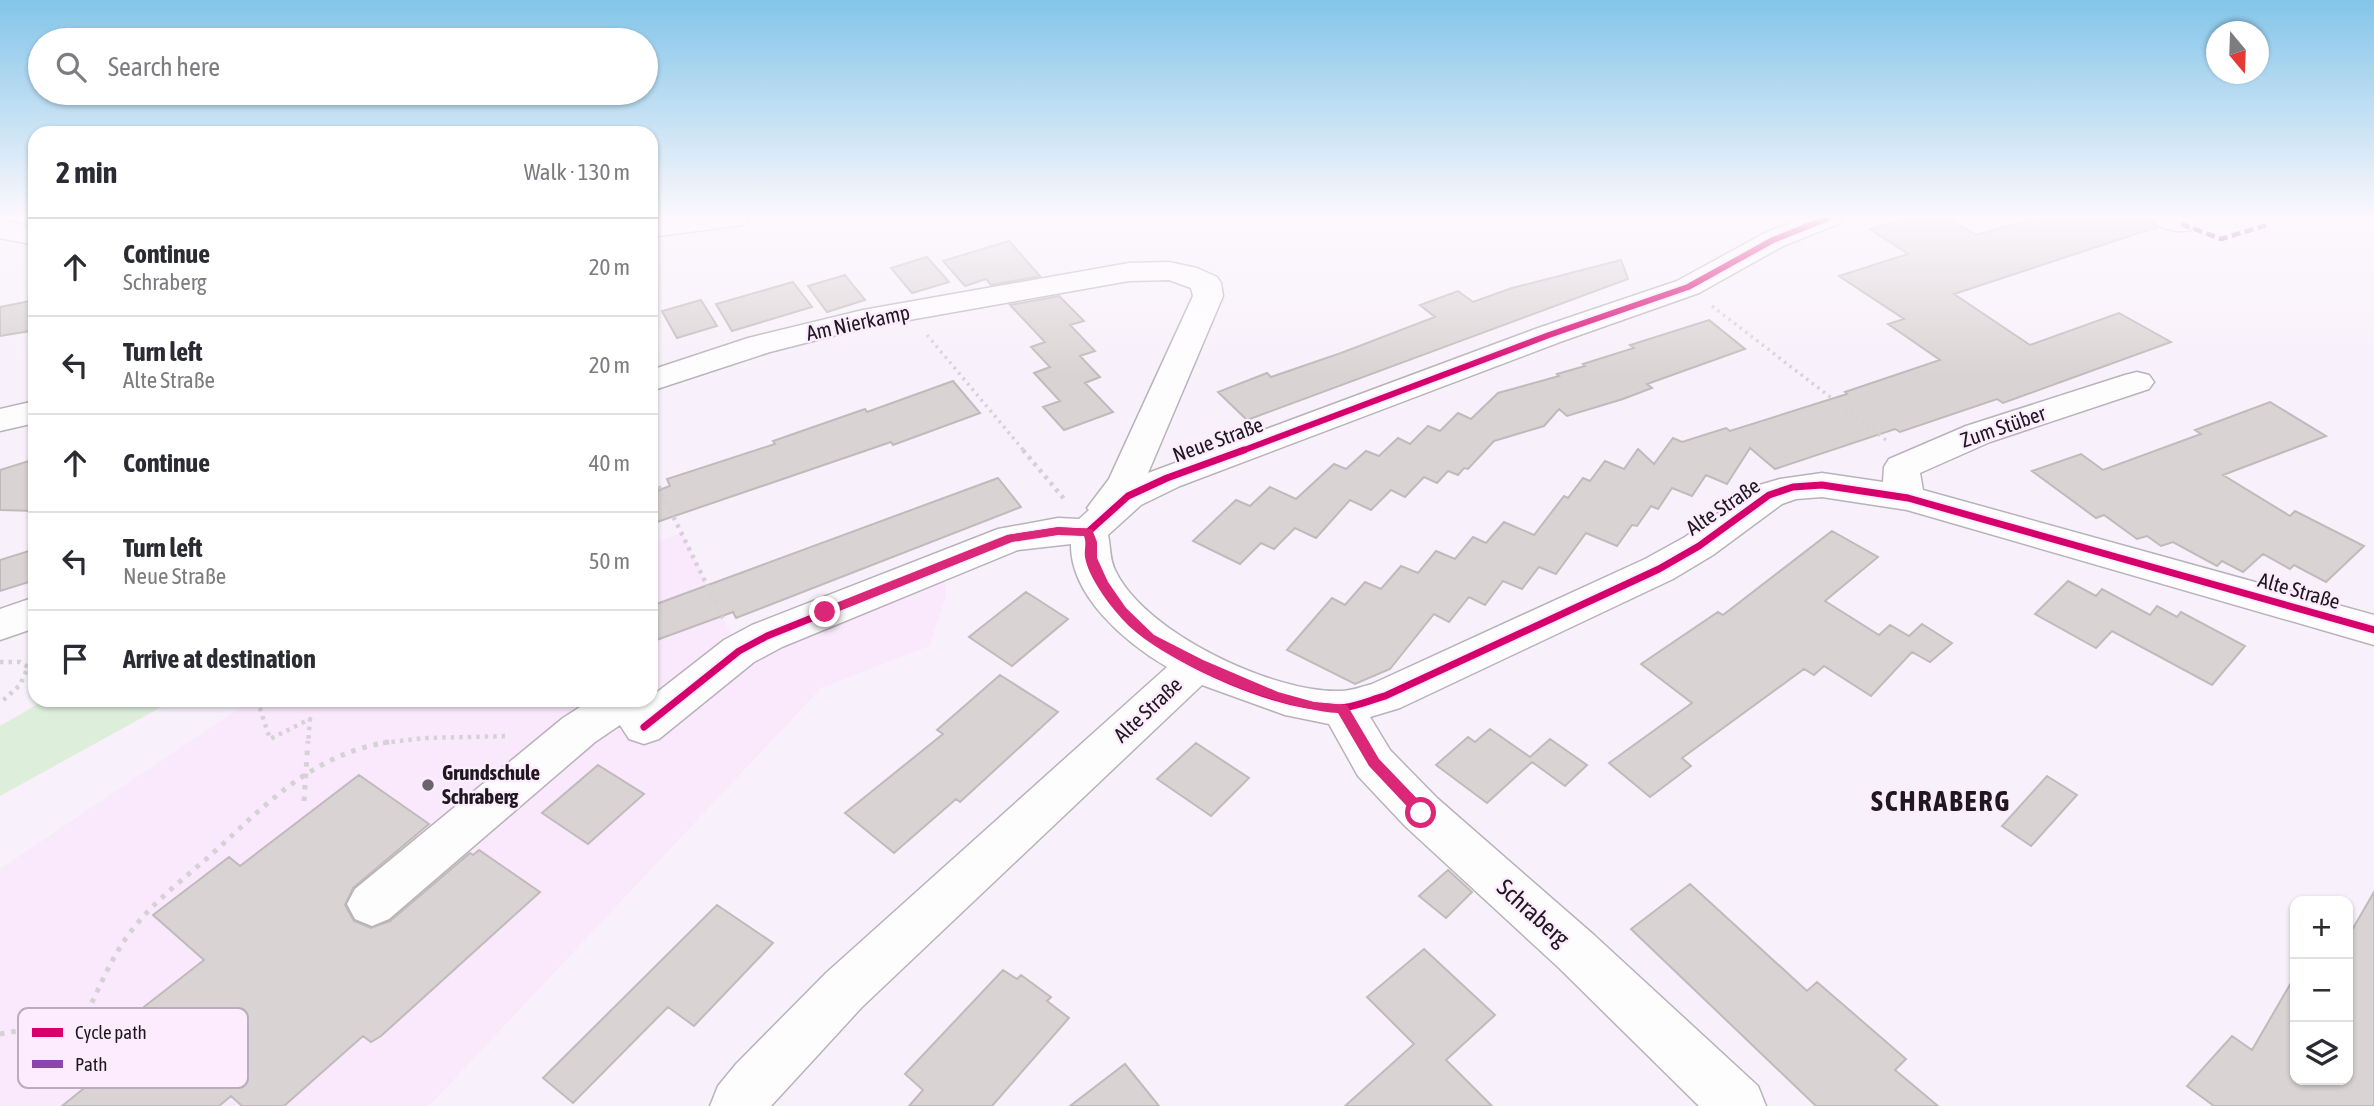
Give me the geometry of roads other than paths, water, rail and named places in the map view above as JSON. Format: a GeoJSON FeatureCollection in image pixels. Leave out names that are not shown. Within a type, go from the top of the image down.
{"type":"FeatureCollection","features":[{"type":"Feature","properties":{"kind":"street","name":"Am Nierkamp"},"geometry":{"type":"LineString","coordinates":[[658,379],[759,345],[863,319],[1151,270],[1186,273],[1206,283],[1209,296],[1125,482],[1079,519]]}},
{"type":"Feature","properties":{"kind":"street","name":"Neue Straße"},"geometry":{"type":"LineString","coordinates":[[1079,519],[1167,478],[1549,335],[1688,287],[1719,270]]}},
{"type":"Feature","properties":{"kind":"street","name":"Zum Stüber"},"geometry":{"type":"LineString","coordinates":[[1911,480],[1978,434],[2137,382]]}},
{"type":"Feature","properties":{"kind":"street"},"geometry":{"type":"LineString","coordinates":[[0,420],[28,414]]}},
{"type":"Feature","properties":{"kind":"street","name":"Alte Straße"},"geometry":{"type":"LineString","coordinates":[[738,1106],[755,1083],[844,990],[1198,663],[1275,696],[1314,707],[1342,708],[1385,696],[1659,569],[1699,546],[1769,495],[1793,487],[1911,480],[2374,630]]}},
{"type":"Feature","properties":{"kind":"street"},"geometry":{"type":"LineString","coordinates":[[633,707],[644,727],[739,651],[814,617],[1011,538],[1058,531],[1079,519],[1092,542],[1091,558],[1103,584],[1122,611],[1150,638],[1198,663]]}},
{"type":"Feature","properties":{"kind":"street"},"geometry":{"type":"LineString","coordinates":[[0,625],[28,615]]}},
{"type":"Feature","properties":{"kind":"street"},"geometry":{"type":"LineString","coordinates":[[372,904],[554,750],[606,712],[620,707]]}},
{"type":"Feature","properties":{"kind":"street","name":"Schraberg"},"geometry":{"type":"LineString","coordinates":[[1342,708],[1374,763],[1421,813],[1576,951],[1738,1106]]}},
{"type":"Feature","properties":{"kind":"place","name":"Grundschule Schraberg"},"geometry":{"type":"Point","coordinates":[428,785]}},
{"type":"Feature","properties":{"kind":"district","name":"SCHRABERG"},"geometry":{"type":"Point","coordinates":[1941,801]}}]}
